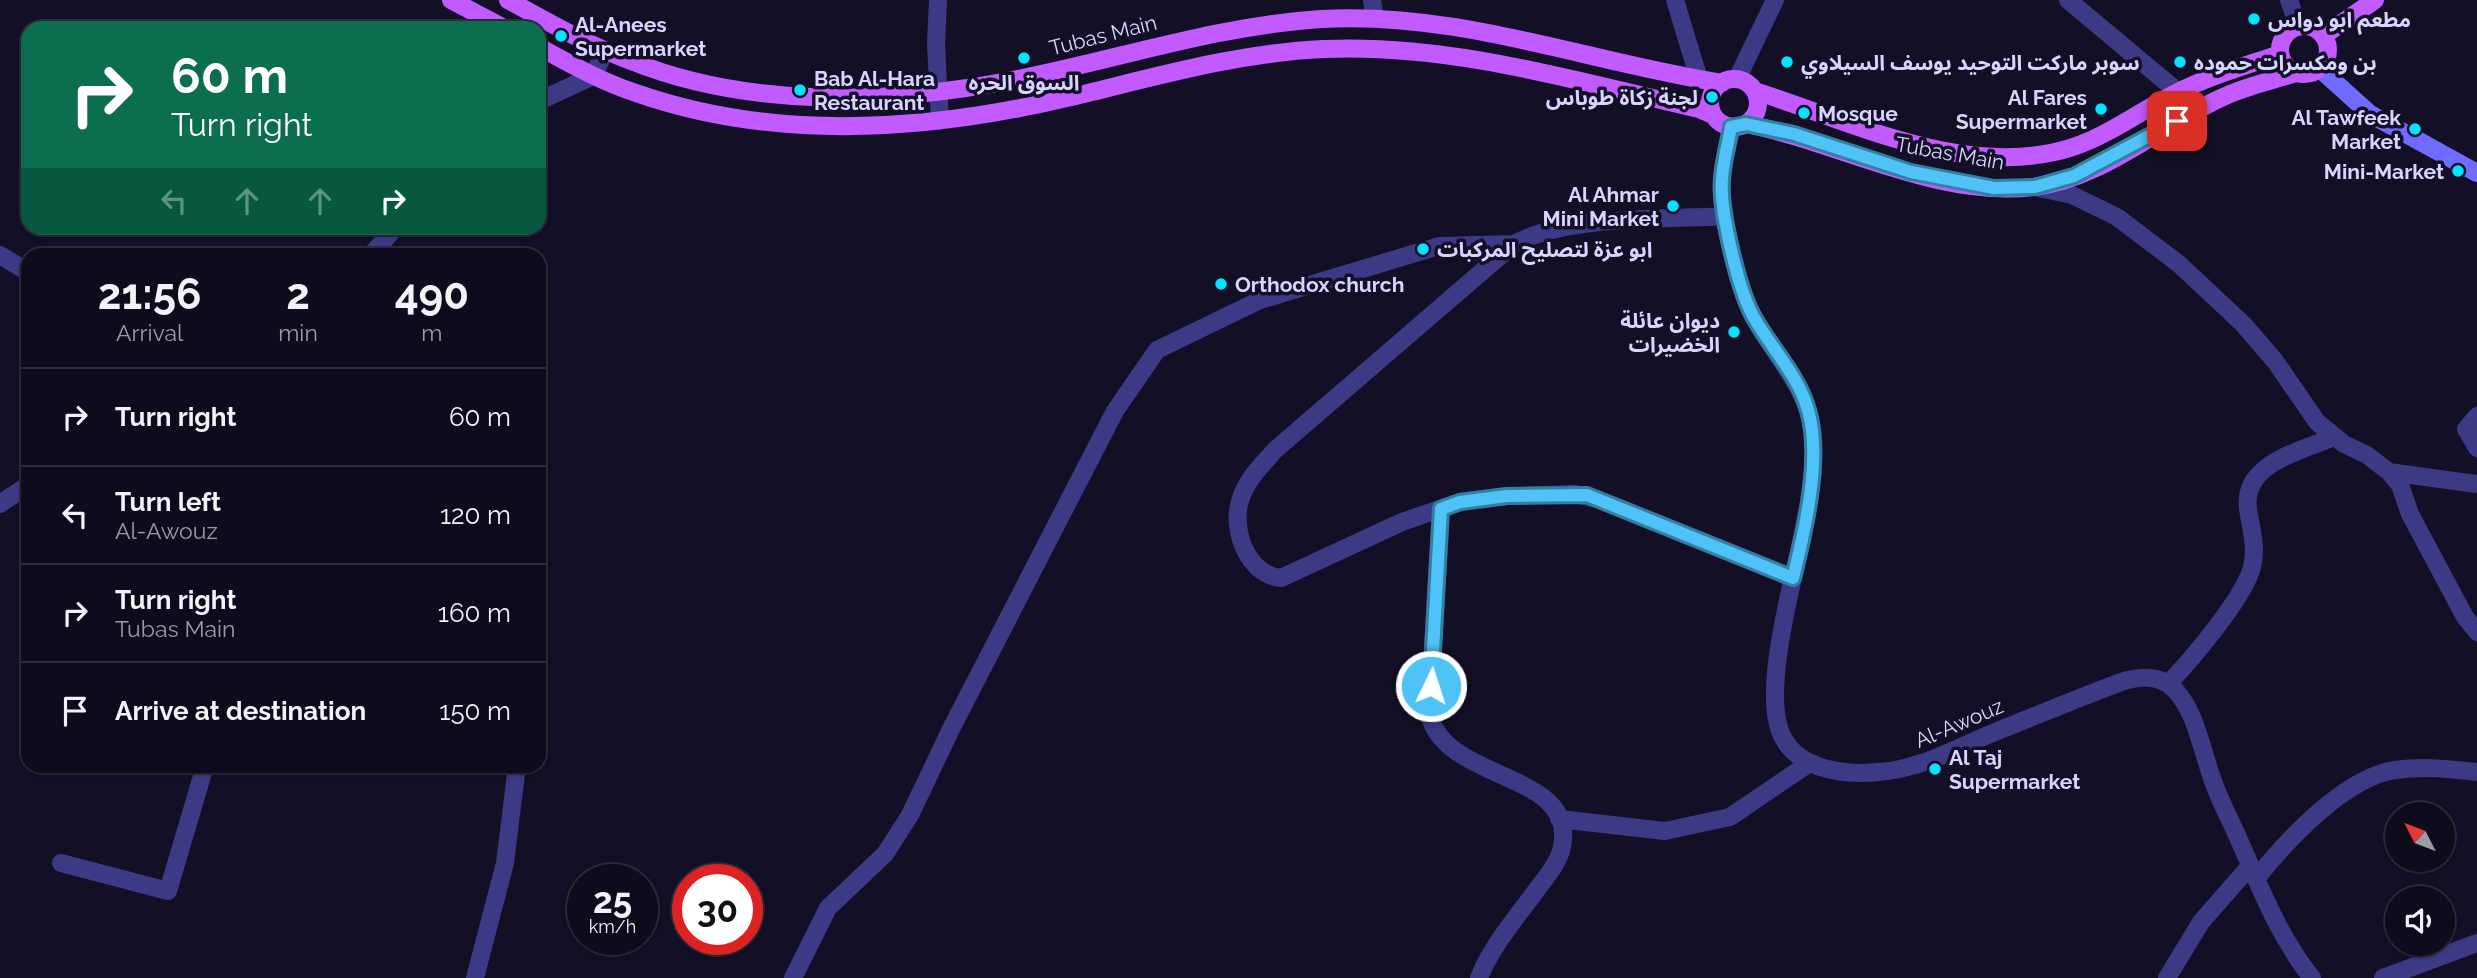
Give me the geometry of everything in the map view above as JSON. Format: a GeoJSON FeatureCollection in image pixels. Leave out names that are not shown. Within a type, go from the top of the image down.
{"type":"FeatureCollection","features":[{"type":"Feature","properties":{"kind":"main road"},"geometry":{"type":"LineString","coordinates":[[451,0],[491,21]]}},
{"type":"Feature","properties":{"kind":"main road","name":"Tubas Main"},"geometry":{"type":"LineString","coordinates":[[508,0],[605,51],[681,78],[752,91],[858,97],[941,91],[1008,81],[1170,41],[1269,24],[1375,18],[1480,30],[1699,79],[1729,81]]}},
{"type":"Feature","properties":{"kind":"main road"},"geometry":{"type":"LineString","coordinates":[[2323,36],[2375,0]]}},
{"type":"Feature","properties":{"kind":"main road"},"geometry":{"type":"LineString","coordinates":[[2298,27],[2312,28],[2323,36],[2327,56],[2319,68],[2308,74],[2296,73],[2286,65],[2280,54],[2282,40],[2298,27]]}},
{"type":"Feature","properties":{"kind":"main road"},"geometry":{"type":"LineString","coordinates":[[546,51],[593,76],[669,104],[730,118],[858,127],[940,121],[1007,111],[1169,71],[1269,54],[1382,48],[1480,60],[1699,109],[1713,115],[1739,125],[1756,113],[1758,98],[1755,91],[1729,81],[1712,94],[1713,115]]}},
{"type":"Feature","properties":{"kind":"main road","name":"Tubas Main"},"geometry":{"type":"LineString","coordinates":[[1755,91],[1911,142],[1995,158],[2036,157],[2075,146],[2178,92],[2280,54]]}},
{"type":"Feature","properties":{"kind":"main road","name":"Tubas Main"},"geometry":{"type":"LineString","coordinates":[[1739,125],[1794,134],[1911,172],[1994,188],[2035,187],[2074,176],[2230,94],[2296,73]]}},
{"type":"Feature","properties":{"kind":"street"},"geometry":{"type":"LineString","coordinates":[[938,0],[936,44],[941,91],[940,121]]}},
{"type":"Feature","properties":{"kind":"street"},"geometry":{"type":"LineString","coordinates":[[1372,0],[1375,18]]}},
{"type":"Feature","properties":{"kind":"street"},"geometry":{"type":"LineString","coordinates":[[1675,0],[1699,79]]}},
{"type":"Feature","properties":{"kind":"street"},"geometry":{"type":"LineString","coordinates":[[1729,81],[1775,0]]}},
{"type":"Feature","properties":{"kind":"street"},"geometry":{"type":"LineString","coordinates":[[2068,0],[2178,92]]}},
{"type":"Feature","properties":{"kind":"street"},"geometry":{"type":"LineString","coordinates":[[2289,0],[2298,27]]}},
{"type":"Feature","properties":{"kind":"street"},"geometry":{"type":"LineString","coordinates":[[546,98],[593,76],[605,51]]}},
{"type":"Feature","properties":{"kind":"street"},"geometry":{"type":"LineString","coordinates":[[2319,68],[2370,114],[2477,173]]}},
{"type":"Feature","properties":{"kind":"street"},"geometry":{"type":"LineString","coordinates":[[1559,819],[1665,831],[1730,817],[1808,764],[1787,744],[1775,712],[1786,607],[1802,541],[1814,456],[1813,430],[1800,388],[1751,312],[1724,216],[1721,181],[1739,125]]}},
{"type":"Feature","properties":{"kind":"street"},"geometry":{"type":"LineString","coordinates":[[2035,187],[2072,195],[2117,217],[2179,264],[2249,330],[2311,414],[2334,437],[2367,454],[2400,485],[2410,514],[2465,617],[2477,632]]}},
{"type":"Feature","properties":{"kind":"street"},"geometry":{"type":"LineString","coordinates":[[1724,216],[1579,225],[1536,232],[1514,244],[1275,450],[1248,481],[1237,517],[1243,544],[1255,567],[1267,577],[1281,578],[1402,522],[1460,502],[1507,496],[1587,495],[1793,578]]}},
{"type":"Feature","properties":{"kind":"street"},"geometry":{"type":"LineString","coordinates":[[793,978],[828,908],[885,854],[904,826],[1115,411],[1157,350],[1260,300],[1439,246],[1514,244]]}},
{"type":"Feature","properties":{"kind":"street"},"geometry":{"type":"LineString","coordinates":[[0,255],[21,268]]}},
{"type":"Feature","properties":{"kind":"street"},"geometry":{"type":"LineString","coordinates":[[2477,416],[2466,429],[2477,448]]}},
{"type":"Feature","properties":{"kind":"street"},"geometry":{"type":"LineString","coordinates":[[2312,978],[2295,957],[2253,872],[2212,780],[2190,716],[2177,691],[2168,684],[2243,589],[2249,577],[2254,550],[2248,496],[2255,478],[2272,464],[2334,437]]}},
{"type":"Feature","properties":{"kind":"street"},"geometry":{"type":"LineString","coordinates":[[2389,472],[2477,484]]}},
{"type":"Feature","properties":{"kind":"street"},"geometry":{"type":"LineString","coordinates":[[0,505],[21,490]]}},
{"type":"Feature","properties":{"kind":"street"},"geometry":{"type":"LineString","coordinates":[[1441,509],[1429,713],[1432,724],[1438,737],[1454,752],[1540,794],[1559,819],[1563,836],[1555,863],[1496,947],[1479,978]]}},
{"type":"Feature","properties":{"kind":"street","name":"Al-Awouz"},"geometry":{"type":"LineString","coordinates":[[1808,764],[1859,773],[1914,766],[2121,682],[2145,676],[2168,684]]}},
{"type":"Feature","properties":{"kind":"street"},"geometry":{"type":"LineString","coordinates":[[2167,978],[2201,922],[2301,827],[2342,794],[2385,772],[2441,768],[2477,772]]}},
{"type":"Feature","properties":{"kind":"street"},"geometry":{"type":"LineString","coordinates":[[61,863],[168,891],[203,773]]}},
{"type":"Feature","properties":{"kind":"street"},"geometry":{"type":"LineString","coordinates":[[475,978],[505,863],[516,773]]}},
{"type":"Feature","properties":{"kind":"street"},"geometry":{"type":"LineString","coordinates":[[2383,978],[2477,943]]}},
{"type":"Feature","properties":{"kind":"place","name":"مطعم ابو دواس"},"geometry":{"type":"Point","coordinates":[2254,19]}},
{"type":"Feature","properties":{"kind":"place","name":"Al-Anees Supermarket"},"geometry":{"type":"Point","coordinates":[561,36]}},
{"type":"Feature","properties":{"kind":"place","name":"السوق الحره"},"geometry":{"type":"Point","coordinates":[1024,58]}},
{"type":"Feature","properties":{"kind":"place","name":"سوبر ماركت التوحيد يوسف السيلاوي"},"geometry":{"type":"Point","coordinates":[1787,62]}},
{"type":"Feature","properties":{"kind":"place","name":"بن ومكسرات حموده"},"geometry":{"type":"Point","coordinates":[2180,62]}},
{"type":"Feature","properties":{"kind":"place","name":"Bab Al-Hara Restaurant"},"geometry":{"type":"Point","coordinates":[800,90]}},
{"type":"Feature","properties":{"kind":"place","name":"لجنة زكاة طوباس"},"geometry":{"type":"Point","coordinates":[1712,97]}},
{"type":"Feature","properties":{"kind":"place","name":"Al Fares Supermarket"},"geometry":{"type":"Point","coordinates":[2101,109]}},
{"type":"Feature","properties":{"kind":"place","name":"Mosque"},"geometry":{"type":"Point","coordinates":[1804,113]}},
{"type":"Feature","properties":{"kind":"place","name":"Al Tawfeek Market"},"geometry":{"type":"Point","coordinates":[2415,129]}},
{"type":"Feature","properties":{"kind":"place","name":"Mini-Market"},"geometry":{"type":"Point","coordinates":[2458,171]}},
{"type":"Feature","properties":{"kind":"place","name":"Al Ahmar Mini Market"},"geometry":{"type":"Point","coordinates":[1673,206]}},
{"type":"Feature","properties":{"kind":"place","name":"ابو عزة لتصليح المركبات"},"geometry":{"type":"Point","coordinates":[1423,249]}},
{"type":"Feature","properties":{"kind":"place","name":"Orthodox church"},"geometry":{"type":"Point","coordinates":[1221,284]}},
{"type":"Feature","properties":{"kind":"place","name":"ديوان عائلة الخضيرات"},"geometry":{"type":"Point","coordinates":[1734,332]}},
{"type":"Feature","properties":{"kind":"place","name":"Al Taj Supermarket"},"geometry":{"type":"Point","coordinates":[1935,769]}},
{"type":"Feature","properties":{"kind":"route"},"geometry":{"type":"LineString","coordinates":[[1431,686],[1441,550],[1441,509],[1460,502],[1507,496],[1587,495],[1793,578],[1802,541],[1814,456],[1813,430],[1800,388],[1751,312],[1738,271],[1724,216],[1721,181],[1731,127],[1746,124],[1794,134],[1870,161],[1994,188],[2035,187],[2074,176],[2177,121]]}}]}
